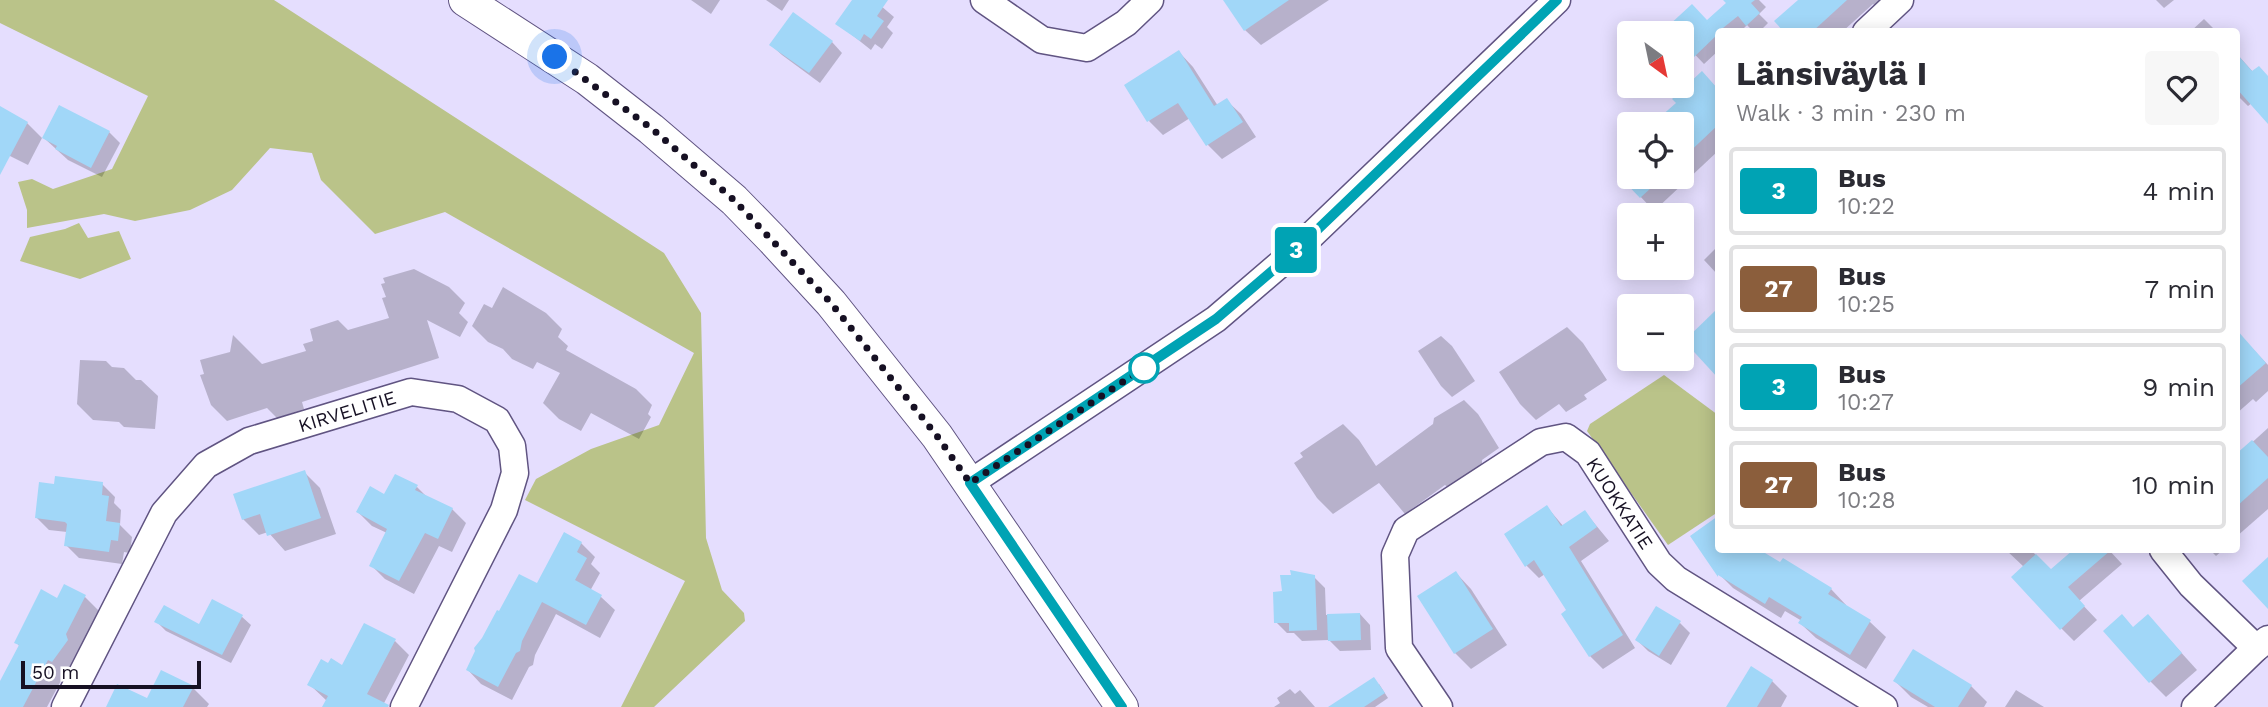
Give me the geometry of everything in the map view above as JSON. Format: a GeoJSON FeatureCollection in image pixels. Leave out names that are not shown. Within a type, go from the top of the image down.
{"type":"FeatureCollection","features":[{"type":"Feature","properties":{"kind":"main road"},"geometry":{"type":"LineString","coordinates":[[465,0],[587,79],[694,163],[734,200],[831,303],[937,436],[1122,707]]}},
{"type":"Feature","properties":{"kind":"street"},"geometry":{"type":"LineString","coordinates":[[984,0],[1042,40],[1087,48],[1126,23],[1150,0]]}},
{"type":"Feature","properties":{"kind":"street"},"geometry":{"type":"LineString","coordinates":[[970,483],[1216,319],[1293,253],[1557,0]]}},
{"type":"Feature","properties":{"kind":"street"},"geometry":{"type":"LineString","coordinates":[[1870,28],[1900,0]]}},
{"type":"Feature","properties":{"kind":"street","name":"KIRVELITIE"},"geometry":{"type":"LineString","coordinates":[[65,707],[164,513],[206,465],[249,441],[411,392],[458,399],[497,420],[512,446],[515,473],[504,510],[404,707]]}},
{"type":"Feature","properties":{"kind":"street","name":"KUOKKATIE"},"geometry":{"type":"LineString","coordinates":[[1438,707],[1399,648],[1395,555],[1406,530],[1541,442],[1566,437],[1588,453],[1659,563],[1676,579],[1884,707]]}},
{"type":"Feature","properties":{"kind":"street"},"geometry":{"type":"LineString","coordinates":[[2164,553],[2191,585],[2262,643],[2195,707]]}},
{"type":"Feature","properties":{"kind":"green space"},"geometry":{"type":"Polygon","coordinates":[[[0,0],[274,0],[664,253],[701,313],[706,538],[722,590],[744,613],[745,621],[654,707],[621,707],[685,581],[525,500],[536,479],[591,449],[659,425],[694,353],[445,212],[375,234],[321,180],[312,153],[270,148],[232,190],[190,210],[135,221],[104,214],[27,228],[27,210],[18,182],[32,179],[53,189],[112,169],[148,96],[0,23],[0,0]]]}},
{"type":"Feature","properties":{"kind":"green space"},"geometry":{"type":"Polygon","coordinates":[[[79,223],[88,238],[119,231],[131,259],[80,279],[20,261],[30,237],[79,223]]]}},
{"type":"Feature","properties":{"kind":"green space"},"geometry":{"type":"Polygon","coordinates":[[[1664,375],[1715,413],[1715,514],[1668,545],[1587,431],[1590,424],[1664,375]]]}},
{"type":"Feature","properties":{"kind":"building"},"geometry":{"type":"Polygon","coordinates":[[[852,0],[888,0],[877,16],[884,21],[871,39],[864,34],[860,41],[835,24],[852,0]]]}},
{"type":"Feature","properties":{"kind":"building"},"geometry":{"type":"Polygon","coordinates":[[[1223,0],[1289,0],[1244,31],[1223,0]]]}},
{"type":"Feature","properties":{"kind":"building"},"geometry":{"type":"Polygon","coordinates":[[[1723,0],[1755,0],[1751,3],[1760,13],[1746,26],[1738,16],[1723,28],[1715,28],[1715,37],[1694,57],[1694,21],[1674,21],[1692,4],[1707,20],[1726,3],[1723,0]]]}},
{"type":"Feature","properties":{"kind":"building"},"geometry":{"type":"Polygon","coordinates":[[[1798,0],[1847,0],[1816,28],[1780,28],[1774,21],[1798,0]]]}},
{"type":"Feature","properties":{"kind":"building"},"geometry":{"type":"Polygon","coordinates":[[[793,12],[833,41],[809,73],[769,45],[793,12]]]}},
{"type":"Feature","properties":{"kind":"building"},"geometry":{"type":"Polygon","coordinates":[[[1179,50],[1214,106],[1227,98],[1243,122],[1206,146],[1178,103],[1147,122],[1124,85],[1179,50]]]}},
{"type":"Feature","properties":{"kind":"building"},"geometry":{"type":"Polygon","coordinates":[[[2240,58],[2252,71],[2259,66],[2268,76],[2268,124],[2240,92],[2240,58]]]}},
{"type":"Feature","properties":{"kind":"building"},"geometry":{"type":"Polygon","coordinates":[[[1702,71],[1715,86],[1715,128],[1694,148],[1694,112],[1666,112],[1676,103],[1673,98],[1694,98],[1694,78],[1702,71]]]}},
{"type":"Feature","properties":{"kind":"building"},"geometry":{"type":"Polygon","coordinates":[[[59,105],[110,131],[91,168],[55,149],[57,146],[42,138],[59,105]]]}},
{"type":"Feature","properties":{"kind":"building"},"geometry":{"type":"Polygon","coordinates":[[[0,106],[28,122],[0,175],[0,106]]]}},
{"type":"Feature","properties":{"kind":"building"},"geometry":{"type":"Polygon","coordinates":[[[1631,189],[1650,189],[1640,198],[1631,189]]]}},
{"type":"Feature","properties":{"kind":"building"},"geometry":{"type":"Polygon","coordinates":[[[1715,311],[1715,375],[1694,352],[1694,331],[1715,311]]]}},
{"type":"Feature","properties":{"kind":"building"},"geometry":{"type":"Polygon","coordinates":[[[2240,334],[2266,363],[2240,386],[2240,334]]]}},
{"type":"Feature","properties":{"kind":"building"},"geometry":{"type":"Polygon","coordinates":[[[2252,440],[2268,457],[2268,478],[2240,503],[2240,450],[2252,440]]]}},
{"type":"Feature","properties":{"kind":"building"},"geometry":{"type":"Polygon","coordinates":[[[305,470],[321,518],[267,536],[260,514],[242,520],[233,494],[305,470]]]}},
{"type":"Feature","properties":{"kind":"building"},"geometry":{"type":"Polygon","coordinates":[[[395,474],[418,485],[415,490],[453,508],[438,539],[425,533],[399,581],[369,566],[387,529],[356,512],[370,486],[384,494],[395,474]]]}},
{"type":"Feature","properties":{"kind":"building"},"geometry":{"type":"Polygon","coordinates":[[[55,476],[103,482],[102,495],[109,496],[106,521],[120,523],[118,541],[111,540],[109,552],[64,546],[65,522],[35,518],[39,482],[54,484],[55,476]]]}},
{"type":"Feature","properties":{"kind":"building"},"geometry":{"type":"Polygon","coordinates":[[[1547,505],[1561,526],[1585,510],[1597,527],[1569,547],[1623,635],[1589,657],[1561,614],[1566,610],[1534,560],[1525,567],[1504,534],[1547,505]]]}},
{"type":"Feature","properties":{"kind":"building"},"geometry":{"type":"Polygon","coordinates":[[[1715,518],[1715,553],[1765,553],[1780,562],[1783,558],[1832,588],[1828,594],[1871,620],[1850,655],[1798,623],[1802,617],[1769,597],[1765,604],[1718,577],[1690,536],[1715,518]]]}},
{"type":"Feature","properties":{"kind":"building"},"geometry":{"type":"Polygon","coordinates":[[[564,532],[582,542],[577,552],[587,558],[575,580],[602,595],[586,625],[542,602],[522,641],[520,651],[516,653],[498,687],[466,670],[474,648],[497,610],[499,611],[519,574],[537,583],[564,532]]]}},
{"type":"Feature","properties":{"kind":"building"},"geometry":{"type":"Polygon","coordinates":[[[2070,553],[2108,553],[2068,587],[2085,606],[2060,630],[2011,577],[2036,554],[2051,569],[2070,553]]]}},
{"type":"Feature","properties":{"kind":"building"},"geometry":{"type":"Polygon","coordinates":[[[2268,557],[2268,609],[2242,581],[2268,557]]]}},
{"type":"Feature","properties":{"kind":"building"},"geometry":{"type":"Polygon","coordinates":[[[1290,570],[1315,575],[1317,630],[1289,631],[1289,623],[1274,623],[1273,592],[1282,591],[1280,575],[1291,575],[1290,570]]]}},
{"type":"Feature","properties":{"kind":"building"},"geometry":{"type":"Polygon","coordinates":[[[1456,571],[1493,629],[1454,654],[1417,596],[1456,571]]]}},
{"type":"Feature","properties":{"kind":"building"},"geometry":{"type":"Polygon","coordinates":[[[64,584],[86,595],[66,634],[68,640],[52,662],[48,660],[23,707],[0,707],[0,681],[19,645],[14,643],[41,589],[57,598],[64,584]]]}},
{"type":"Feature","properties":{"kind":"building"},"geometry":{"type":"Polygon","coordinates":[[[212,599],[243,615],[222,655],[154,622],[164,605],[199,624],[212,599]]]}},
{"type":"Feature","properties":{"kind":"building"},"geometry":{"type":"Polygon","coordinates":[[[1656,606],[1681,621],[1659,656],[1635,640],[1656,606]]]}},
{"type":"Feature","properties":{"kind":"building"},"geometry":{"type":"Polygon","coordinates":[[[1360,613],[1361,640],[1328,641],[1327,614],[1360,613]]]}},
{"type":"Feature","properties":{"kind":"building"},"geometry":{"type":"Polygon","coordinates":[[[2122,614],[2133,627],[2148,614],[2182,653],[2149,683],[2103,631],[2122,614]]]}},
{"type":"Feature","properties":{"kind":"building"},"geometry":{"type":"Polygon","coordinates":[[[364,623],[396,639],[367,694],[389,705],[388,707],[322,707],[328,696],[307,685],[321,659],[328,663],[331,658],[342,665],[364,623]]]}},
{"type":"Feature","properties":{"kind":"building"},"geometry":{"type":"Polygon","coordinates":[[[1913,649],[1972,685],[1958,707],[1935,707],[1893,681],[1913,649]]]}},
{"type":"Feature","properties":{"kind":"building"},"geometry":{"type":"Polygon","coordinates":[[[1751,666],[1773,680],[1757,707],[1726,707],[1751,666]]]}},
{"type":"Feature","properties":{"kind":"building"},"geometry":{"type":"Polygon","coordinates":[[[161,670],[194,686],[183,707],[106,707],[117,684],[147,698],[161,670]]]}},
{"type":"Feature","properties":{"kind":"building"},"geometry":{"type":"Polygon","coordinates":[[[1374,677],[1385,693],[1364,707],[1328,707],[1374,677]]]}},
{"type":"Feature","properties":{"kind":"bus line","name":"3"},"geometry":{"type":"LineString","coordinates":[[1122,707],[970,483],[1216,319],[1293,253],[1557,0]]}},
{"type":"Feature","properties":{"kind":"route"},"geometry":{"type":"LineString","coordinates":[[555,57],[694,163],[773,240],[831,303],[937,436],[970,483],[1150,364],[1144,368]]}}]}
